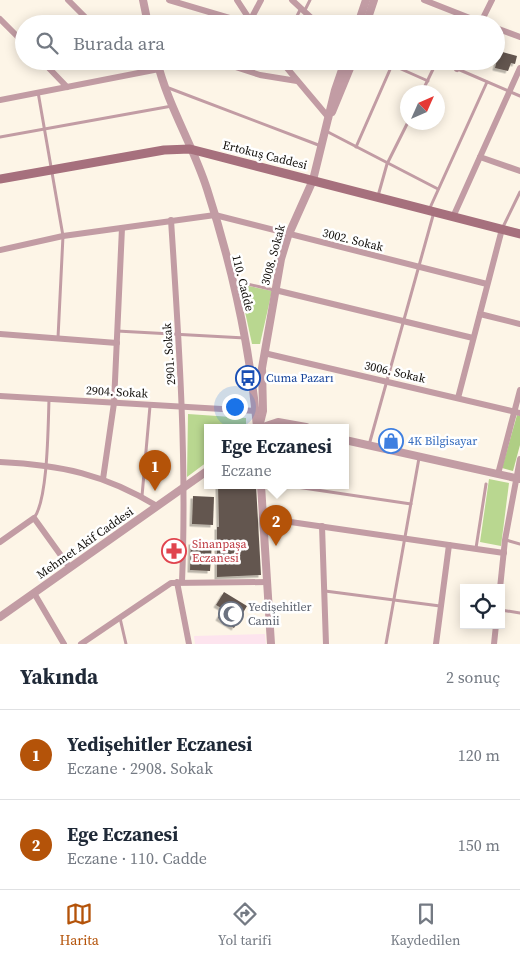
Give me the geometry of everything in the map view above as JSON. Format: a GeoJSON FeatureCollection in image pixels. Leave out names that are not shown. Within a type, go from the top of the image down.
{"type":"FeatureCollection","features":[{"type":"Feature","properties":{"kind":"main road","name":"Ertokuş Caddesi"},"geometry":{"type":"LineString","coordinates":[[0,179],[164,150],[190,148],[520,234]]}},
{"type":"Feature","properties":{"kind":"street"},"geometry":{"type":"LineString","coordinates":[[68,0],[83,15]]}},
{"type":"Feature","properties":{"kind":"street"},"geometry":{"type":"LineString","coordinates":[[143,0],[146,15]]}},
{"type":"Feature","properties":{"kind":"street"},"geometry":{"type":"LineString","coordinates":[[169,0],[217,15]]}},
{"type":"Feature","properties":{"kind":"street"},"geometry":{"type":"LineString","coordinates":[[237,0],[247,15]]}},
{"type":"Feature","properties":{"kind":"street"},"geometry":{"type":"LineString","coordinates":[[254,15],[260,0]]}},
{"type":"Feature","properties":{"kind":"street"},"geometry":{"type":"LineString","coordinates":[[292,0],[309,15]]}},
{"type":"Feature","properties":{"kind":"street"},"geometry":{"type":"LineString","coordinates":[[361,15],[366,0]]}},
{"type":"Feature","properties":{"kind":"street"},"geometry":{"type":"LineString","coordinates":[[369,15],[374,0]]}},
{"type":"Feature","properties":{"kind":"street"},"geometry":{"type":"LineString","coordinates":[[424,0],[441,3],[466,15]]}},
{"type":"Feature","properties":{"kind":"street"},"geometry":{"type":"LineString","coordinates":[[485,15],[492,0]]}},
{"type":"Feature","properties":{"kind":"street"},"geometry":{"type":"LineString","coordinates":[[0,19],[15,34]]}},
{"type":"Feature","properties":{"kind":"street"},"geometry":{"type":"LineString","coordinates":[[505,31],[520,37]]}},
{"type":"Feature","properties":{"kind":"street"},"geometry":{"type":"LineString","coordinates":[[453,216],[520,68]]}},
{"type":"Feature","properties":{"kind":"street"},"geometry":{"type":"LineString","coordinates":[[51,70],[67,87]]}},
{"type":"Feature","properties":{"kind":"street"},"geometry":{"type":"LineString","coordinates":[[0,100],[67,87],[137,70]]}},
{"type":"Feature","properties":{"kind":"street","name":"110. Cadde"},"geometry":{"type":"LineString","coordinates":[[160,70],[172,106],[200,171],[214,215],[246,338],[260,424]]}},
{"type":"Feature","properties":{"kind":"street"},"geometry":{"type":"LineString","coordinates":[[245,70],[260,75],[297,81]]}},
{"type":"Feature","properties":{"kind":"street"},"geometry":{"type":"LineString","coordinates":[[288,70],[329,118]]}},
{"type":"Feature","properties":{"kind":"street"},"geometry":{"type":"LineString","coordinates":[[329,118],[342,70]]}},
{"type":"Feature","properties":{"kind":"street"},"geometry":{"type":"LineString","coordinates":[[329,118],[350,70]]}},
{"type":"Feature","properties":{"kind":"street","name":"3008. Sokak"},"geometry":{"type":"LineString","coordinates":[[259,411],[264,353],[275,290],[288,236],[313,180],[329,118]]}},
{"type":"Feature","properties":{"kind":"street"},"geometry":{"type":"LineString","coordinates":[[480,157],[520,170]]}},
{"type":"Feature","properties":{"kind":"street"},"geometry":{"type":"LineString","coordinates":[[0,250],[63,236],[214,215]]}},
{"type":"Feature","properties":{"kind":"street","name":"3002. Sokak"},"geometry":{"type":"LineString","coordinates":[[214,215],[288,236],[487,284]]}},
{"type":"Feature","properties":{"kind":"street","name":"2901. Sokak"},"geometry":{"type":"LineString","coordinates":[[171,220],[183,407],[185,487],[180,582],[189,644]]}},
{"type":"Feature","properties":{"kind":"street"},"geometry":{"type":"LineString","coordinates":[[104,479],[114,403],[122,228]]}},
{"type":"Feature","properties":{"kind":"street"},"geometry":{"type":"LineString","coordinates":[[458,398],[502,229]]}},
{"type":"Feature","properties":{"kind":"street"},"geometry":{"type":"LineString","coordinates":[[275,290],[473,338]]}},
{"type":"Feature","properties":{"kind":"street"},"geometry":{"type":"LineString","coordinates":[[480,314],[520,324]]}},
{"type":"Feature","properties":{"kind":"street"},"geometry":{"type":"LineString","coordinates":[[0,334],[117,343]]}},
{"type":"Feature","properties":{"kind":"street","name":"3006. Sokak"},"geometry":{"type":"LineString","coordinates":[[264,353],[517,412]]}},
{"type":"Feature","properties":{"kind":"street"},"geometry":{"type":"LineString","coordinates":[[498,474],[517,412],[520,390]]}},
{"type":"Feature","properties":{"kind":"street","name":"2904. Sokak"},"geometry":{"type":"LineString","coordinates":[[0,396],[259,411]]}},
{"type":"Feature","properties":{"kind":"street"},"geometry":{"type":"LineString","coordinates":[[259,411],[271,418],[292,424]]}},
{"type":"Feature","properties":{"kind":"street"},"geometry":{"type":"LineString","coordinates":[[268,424],[283,422]]}},
{"type":"Feature","properties":{"kind":"street"},"geometry":{"type":"LineString","coordinates":[[349,441],[518,479]]}},
{"type":"Feature","properties":{"kind":"street"},"geometry":{"type":"LineString","coordinates":[[500,584],[520,460]]}},
{"type":"Feature","properties":{"kind":"street"},"geometry":{"type":"LineString","coordinates":[[0,462],[46,465],[104,479],[157,506]]}},
{"type":"Feature","properties":{"kind":"street","name":"Mehmet Akif Caddesi"},"geometry":{"type":"LineString","coordinates":[[0,617],[204,473]]}},
{"type":"Feature","properties":{"kind":"street"},"geometry":{"type":"LineString","coordinates":[[261,489],[271,644]]}},
{"type":"Feature","properties":{"kind":"street"},"geometry":{"type":"LineString","coordinates":[[0,542],[34,518],[70,568]]}},
{"type":"Feature","properties":{"kind":"street"},"geometry":{"type":"LineString","coordinates":[[264,518],[504,553]]}},
{"type":"Feature","properties":{"kind":"street"},"geometry":{"type":"LineString","coordinates":[[322,526],[326,644]]}},
{"type":"Feature","properties":{"kind":"street"},"geometry":{"type":"LineString","coordinates":[[436,644],[449,545]]}},
{"type":"Feature","properties":{"kind":"street"},"geometry":{"type":"LineString","coordinates":[[81,644],[165,586],[180,582],[268,582]]}},
{"type":"Feature","properties":{"kind":"street"},"geometry":{"type":"LineString","coordinates":[[34,593],[64,644]]}},
{"type":"Feature","properties":{"kind":"street"},"geometry":{"type":"LineString","coordinates":[[494,644],[496,629]]}},
{"type":"Feature","properties":{"kind":"lane"},"geometry":{"type":"LineString","coordinates":[[299,15],[310,0]]}},
{"type":"Feature","properties":{"kind":"lane"},"geometry":{"type":"LineString","coordinates":[[356,147],[390,70]]}},
{"type":"Feature","properties":{"kind":"lane"},"geometry":{"type":"LineString","coordinates":[[403,70],[428,81]]}},
{"type":"Feature","properties":{"kind":"lane"},"geometry":{"type":"LineString","coordinates":[[426,85],[434,70]]}},
{"type":"Feature","properties":{"kind":"lane"},"geometry":{"type":"LineString","coordinates":[[459,70],[520,96]]}},
{"type":"Feature","properties":{"kind":"lane"},"geometry":{"type":"LineString","coordinates":[[369,445],[419,268],[438,189],[487,82]]}},
{"type":"Feature","properties":{"kind":"lane"},"geometry":{"type":"LineString","coordinates":[[165,87],[322,146]]}},
{"type":"Feature","properties":{"kind":"lane"},"geometry":{"type":"LineString","coordinates":[[38,92],[63,236],[58,338]]}},
{"type":"Feature","properties":{"kind":"lane"},"geometry":{"type":"LineString","coordinates":[[0,137],[172,106]]}},
{"type":"Feature","properties":{"kind":"lane"},"geometry":{"type":"LineString","coordinates":[[378,197],[387,164],[404,130]]}},
{"type":"Feature","properties":{"kind":"lane"},"geometry":{"type":"LineString","coordinates":[[326,131],[438,189]]}},
{"type":"Feature","properties":{"kind":"lane"},"geometry":{"type":"LineString","coordinates":[[502,229],[520,192]]}},
{"type":"Feature","properties":{"kind":"lane"},"geometry":{"type":"LineString","coordinates":[[231,280],[275,290]]}},
{"type":"Feature","properties":{"kind":"lane"},"geometry":{"type":"LineString","coordinates":[[117,331],[246,338]]}},
{"type":"Feature","properties":{"kind":"lane"},"geometry":{"type":"LineString","coordinates":[[34,518],[39,509],[46,465],[49,399]]}},
{"type":"Feature","properties":{"kind":"lane"},"geometry":{"type":"LineString","coordinates":[[142,497],[150,405]]}},
{"type":"Feature","properties":{"kind":"lane"},"geometry":{"type":"LineString","coordinates":[[386,644],[419,457]]}},
{"type":"Feature","properties":{"kind":"lane"},"geometry":{"type":"LineString","coordinates":[[476,549],[486,484]]}},
{"type":"Feature","properties":{"kind":"lane"},"geometry":{"type":"LineString","coordinates":[[310,489],[411,504]]}},
{"type":"Feature","properties":{"kind":"lane"},"geometry":{"type":"LineString","coordinates":[[506,540],[520,544]]}},
{"type":"Feature","properties":{"kind":"lane"},"geometry":{"type":"LineString","coordinates":[[324,590],[441,606]]}},
{"type":"Feature","properties":{"kind":"lane"},"geometry":{"type":"LineString","coordinates":[[505,611],[520,613]]}},
{"type":"Feature","properties":{"kind":"lane"},"geometry":{"type":"LineString","coordinates":[[120,617],[126,644]]}},
{"type":"Feature","properties":{"kind":"shaded area"},"geometry":{"type":"Polygon","coordinates":[[[265,634],[266,644],[195,644],[194,636],[265,634]]]}},
{"type":"Feature","properties":{"kind":"green space"},"geometry":{"type":"Polygon","coordinates":[[[239,284],[272,291],[260,344],[252,344],[239,284]]]}},
{"type":"Feature","properties":{"kind":"green space"},"geometry":{"type":"Polygon","coordinates":[[[188,414],[246,418],[246,424],[204,424],[204,464],[187,477],[188,414]]]}},
{"type":"Feature","properties":{"kind":"green space"},"geometry":{"type":"Polygon","coordinates":[[[517,415],[520,416],[520,445],[513,471],[502,468],[517,415]]]}},
{"type":"Feature","properties":{"kind":"green space"},"geometry":{"type":"Polygon","coordinates":[[[489,479],[509,483],[501,546],[480,542],[489,479]]]}},
{"type":"Feature","properties":{"kind":"building"},"geometry":{"type":"Polygon","coordinates":[[[505,53],[517,56],[515,64],[511,63],[508,71],[504,70],[505,53]]]}},
{"type":"Feature","properties":{"kind":"building"},"geometry":{"type":"Polygon","coordinates":[[[218,489],[256,489],[261,575],[217,577],[217,527],[219,527],[218,489]]]}},
{"type":"Feature","properties":{"kind":"building"},"geometry":{"type":"Polygon","coordinates":[[[193,496],[214,497],[213,525],[192,524],[193,496]]]}},
{"type":"Feature","properties":{"kind":"building"},"geometry":{"type":"Polygon","coordinates":[[[191,542],[212,543],[210,571],[190,570],[191,542]]]}},
{"type":"Feature","properties":{"kind":"building","name":"Yedişehitler Camii"},"geometry":{"type":"Polygon","coordinates":[[[224,592],[247,606],[234,628],[218,618],[223,609],[216,605],[224,592]]]}},
{"type":"Feature","properties":{"kind":"place","name":"Cuma Pazarı"},"geometry":{"type":"Point","coordinates":[248,378]}},
{"type":"Feature","properties":{"kind":"place","name":"4K Bilgisayar"},"geometry":{"type":"Point","coordinates":[391,441]}},
{"type":"Feature","properties":{"kind":"place","name":"Yedişehitler Eczanesi"},"geometry":{"type":"Point","coordinates":[155,491]}},
{"type":"Feature","properties":{"kind":"place","name":"Ege Eczanesi"},"geometry":{"type":"Point","coordinates":[276,546]}},
{"type":"Feature","properties":{"kind":"place","name":"Sinanpaşa Eczanesi"},"geometry":{"type":"Point","coordinates":[174,551]}},
{"type":"Feature","properties":{"kind":"place","name":"Yedişehitler Camii"},"geometry":{"type":"Point","coordinates":[231,614]}}]}
